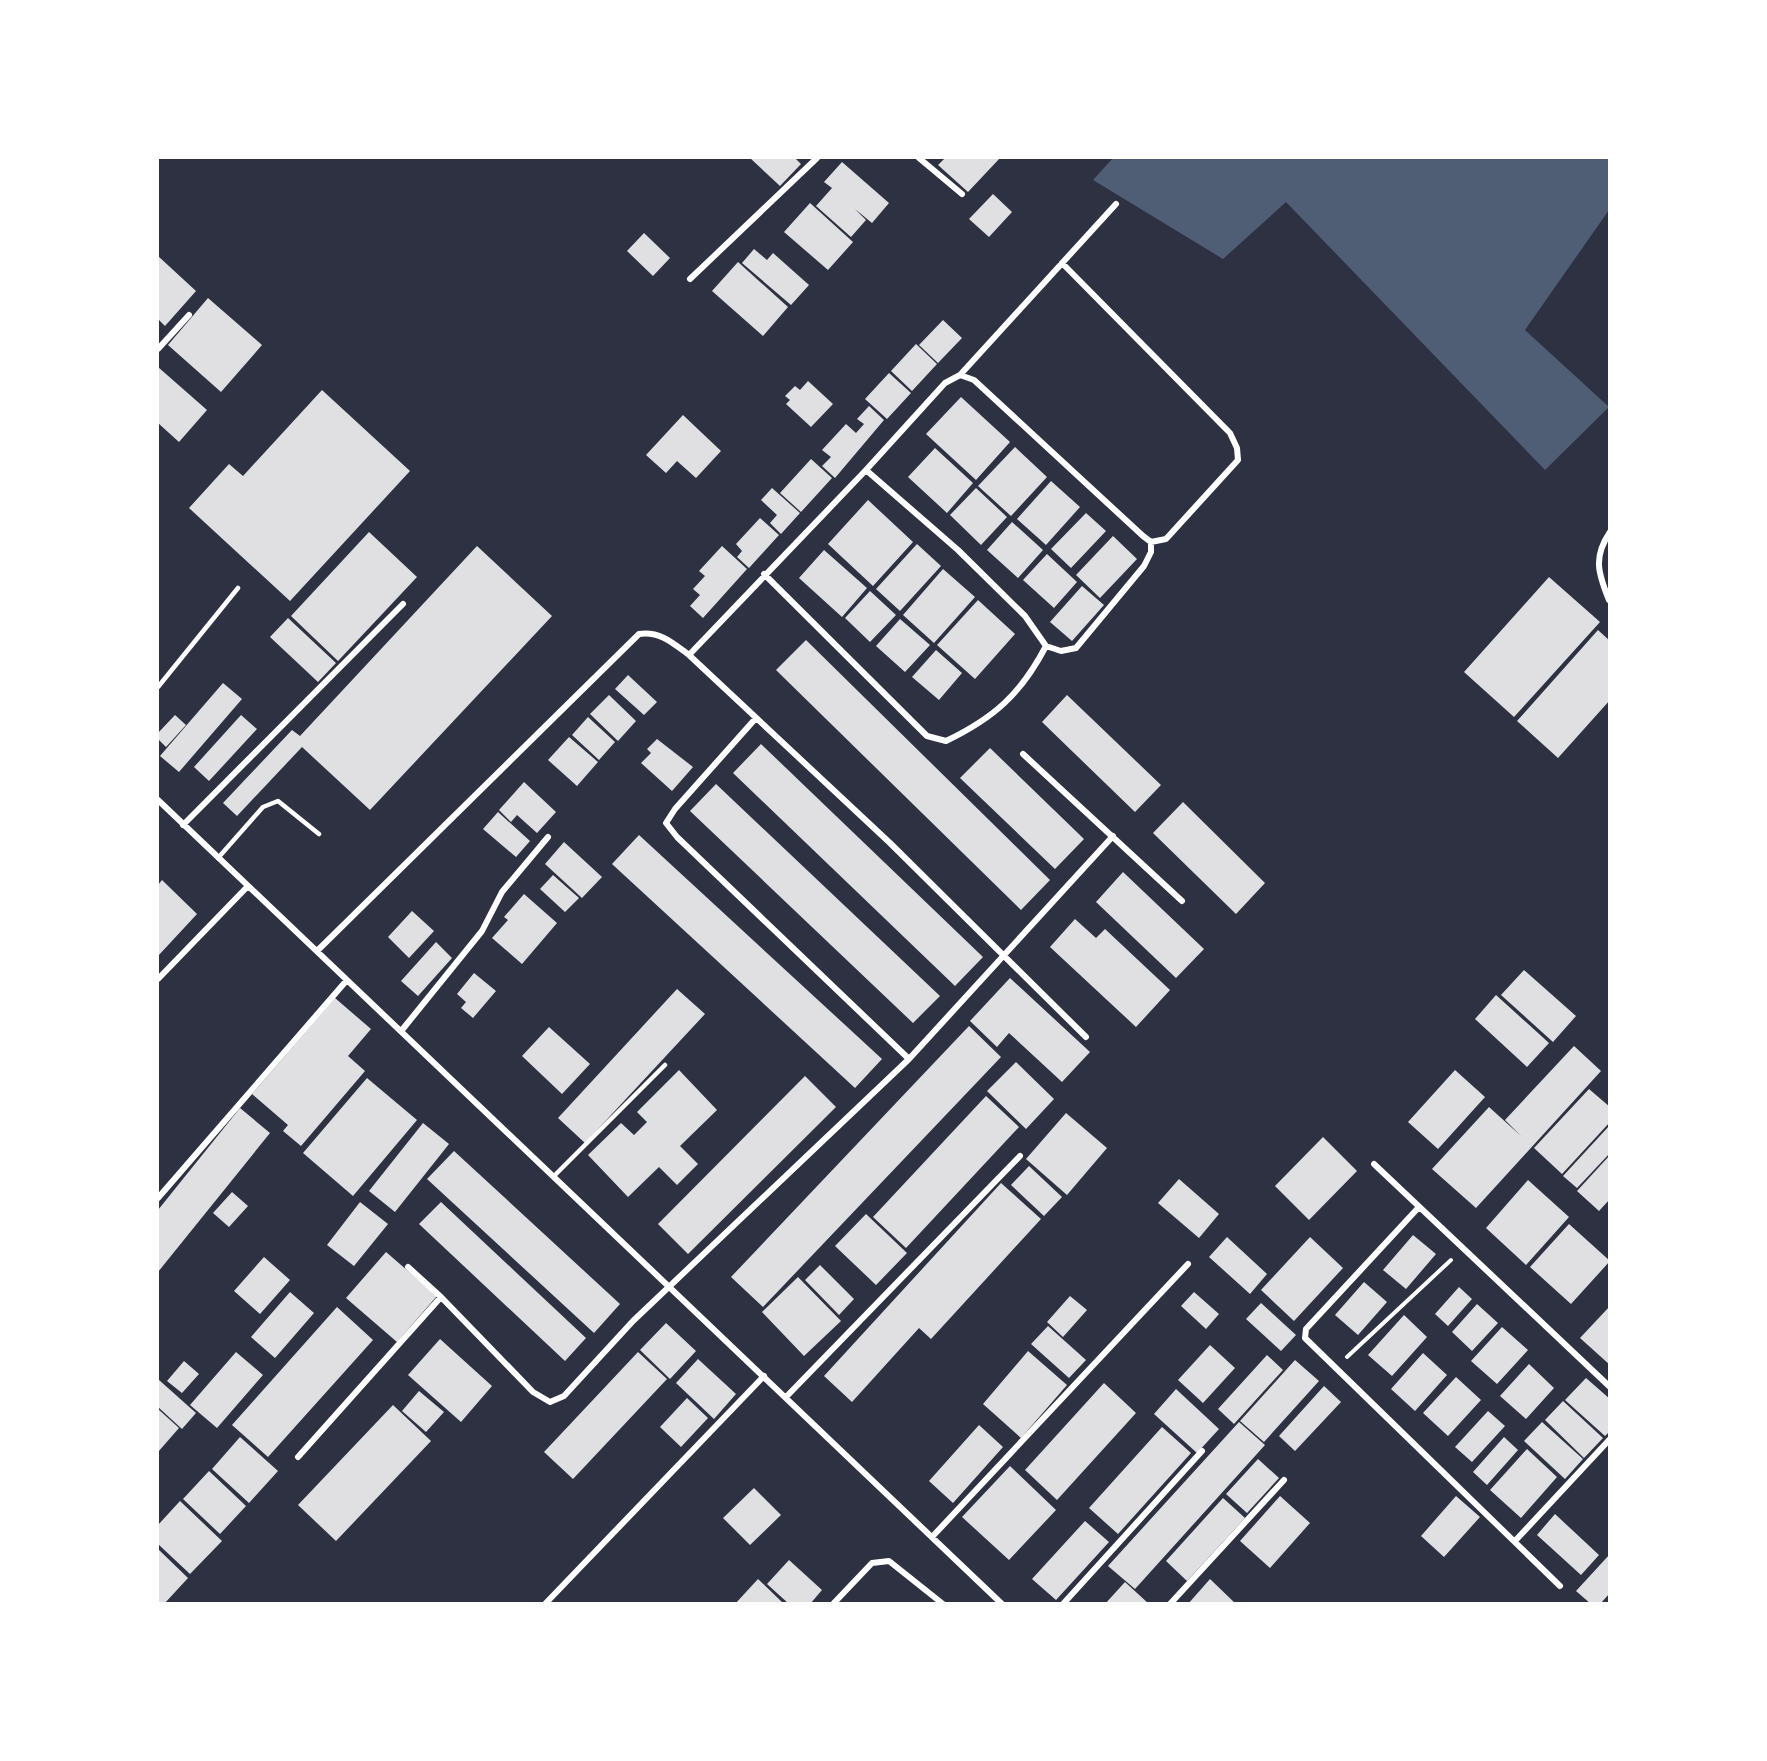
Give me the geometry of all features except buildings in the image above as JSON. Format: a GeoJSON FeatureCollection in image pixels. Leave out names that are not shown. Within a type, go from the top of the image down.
{"type":"FeatureCollection","features":[{"type":"Feature","properties":{"kind":"street"},"geometry":{"type":"LineString","coordinates":[[690,279],[817,158]]}},
{"type":"Feature","properties":{"kind":"street"},"geometry":{"type":"LineString","coordinates":[[919,158],[962,194]]}},
{"type":"Feature","properties":{"kind":"street"},"geometry":{"type":"LineString","coordinates":[[689,655],[764,574],[866,470],[945,383],[960,375],[1116,204]]}},
{"type":"Feature","properties":{"kind":"street"},"geometry":{"type":"LineString","coordinates":[[1062,263],[1230,433],[1237,448],[1238,460],[1166,539],[1151,542]]}},
{"type":"Feature","properties":{"kind":"street"},"geometry":{"type":"LineString","coordinates":[[158,349],[189,315]]}},
{"type":"Feature","properties":{"kind":"street"},"geometry":{"type":"LineString","coordinates":[[866,470],[958,550],[1025,616],[1046,646],[1060,651],[1076,648],[1144,566],[1151,552],[1151,542],[974,380],[960,375]]}},
{"type":"Feature","properties":{"kind":"street"},"geometry":{"type":"LineString","coordinates":[[1609,600],[1597,571],[1598,555],[1610,532]]}},
{"type":"Feature","properties":{"kind":"street"},"geometry":{"type":"LineString","coordinates":[[764,574],[927,736],[946,741],[989,719],[1023,684],[1046,646]]}},
{"type":"Feature","properties":{"kind":"street"},"geometry":{"type":"LineString","coordinates":[[183,825],[403,604]]}},
{"type":"Feature","properties":{"kind":"street"},"geometry":{"type":"LineString","coordinates":[[317,951],[639,634],[650,633],[662,636],[689,655],[890,843],[1086,1037]]}},
{"type":"Feature","properties":{"kind":"street"},"geometry":{"type":"LineString","coordinates":[[756,718],[675,809],[666,823],[677,837],[909,1059]]}},
{"type":"Feature","properties":{"kind":"street"},"geometry":{"type":"LineString","coordinates":[[1023,754],[1182,901]]}},
{"type":"Feature","properties":{"kind":"street"},"geometry":{"type":"LineString","coordinates":[[158,800],[402,1030],[669,1287],[787,1396],[1002,1604]]}},
{"type":"Feature","properties":{"kind":"street"},"geometry":{"type":"LineString","coordinates":[[408,1267],[441,1296],[533,1392],[550,1402],[564,1396],[633,1321],[909,1059],[1113,836]]}},
{"type":"Feature","properties":{"kind":"street"},"geometry":{"type":"LineString","coordinates":[[402,1030],[482,931],[502,892],[548,837]]}},
{"type":"Feature","properties":{"kind":"street"},"geometry":{"type":"LineString","coordinates":[[158,979],[248,886]]}},
{"type":"Feature","properties":{"kind":"street"},"geometry":{"type":"LineString","coordinates":[[158,1198],[347,980]]}},
{"type":"Feature","properties":{"kind":"street"},"geometry":{"type":"LineString","coordinates":[[787,1396],[1020,1156]]}},
{"type":"Feature","properties":{"kind":"street"},"geometry":{"type":"LineString","coordinates":[[1374,1164],[1610,1387]]}},
{"type":"Feature","properties":{"kind":"street"},"geometry":{"type":"LineString","coordinates":[[1419,1207],[1306,1329],[1308,1342],[1560,1586]]}},
{"type":"Feature","properties":{"kind":"street"},"geometry":{"type":"LineString","coordinates":[[932,1537],[1188,1264]]}},
{"type":"Feature","properties":{"kind":"street"},"geometry":{"type":"LineString","coordinates":[[298,1457],[441,1296]]}},
{"type":"Feature","properties":{"kind":"street"},"geometry":{"type":"LineString","coordinates":[[545,1604],[764,1376]]}},
{"type":"Feature","properties":{"kind":"street"},"geometry":{"type":"LineString","coordinates":[[1515,1541],[1610,1438]]}},
{"type":"Feature","properties":{"kind":"street"},"geometry":{"type":"LineString","coordinates":[[1063,1604],[1202,1451]]}},
{"type":"Feature","properties":{"kind":"street"},"geometry":{"type":"LineString","coordinates":[[1170,1604],[1284,1480]]}},
{"type":"Feature","properties":{"kind":"street"},"geometry":{"type":"LineString","coordinates":[[833,1604],[872,1563],[889,1561],[943,1604]]}},
{"type":"Feature","properties":{"kind":"lane"},"geometry":{"type":"LineString","coordinates":[[158,687],[238,588]]}},
{"type":"Feature","properties":{"kind":"lane"},"geometry":{"type":"LineString","coordinates":[[218,858],[271,802],[278,801],[319,834]]}},
{"type":"Feature","properties":{"kind":"lane"},"geometry":{"type":"LineString","coordinates":[[554,1176],[665,1065]]}},
{"type":"Feature","properties":{"kind":"path"},"geometry":{"type":"LineString","coordinates":[[1335,1369],[1463,1249]]}},
{"type":"Feature","properties":{"kind":"water"},"geometry":{"type":"Polygon","coordinates":[[[1113,158],[1609,158],[1609,210],[1525,330],[1609,407],[1545,470],[1286,202],[1223,259],[1093,180],[1113,158]]]}}]}
